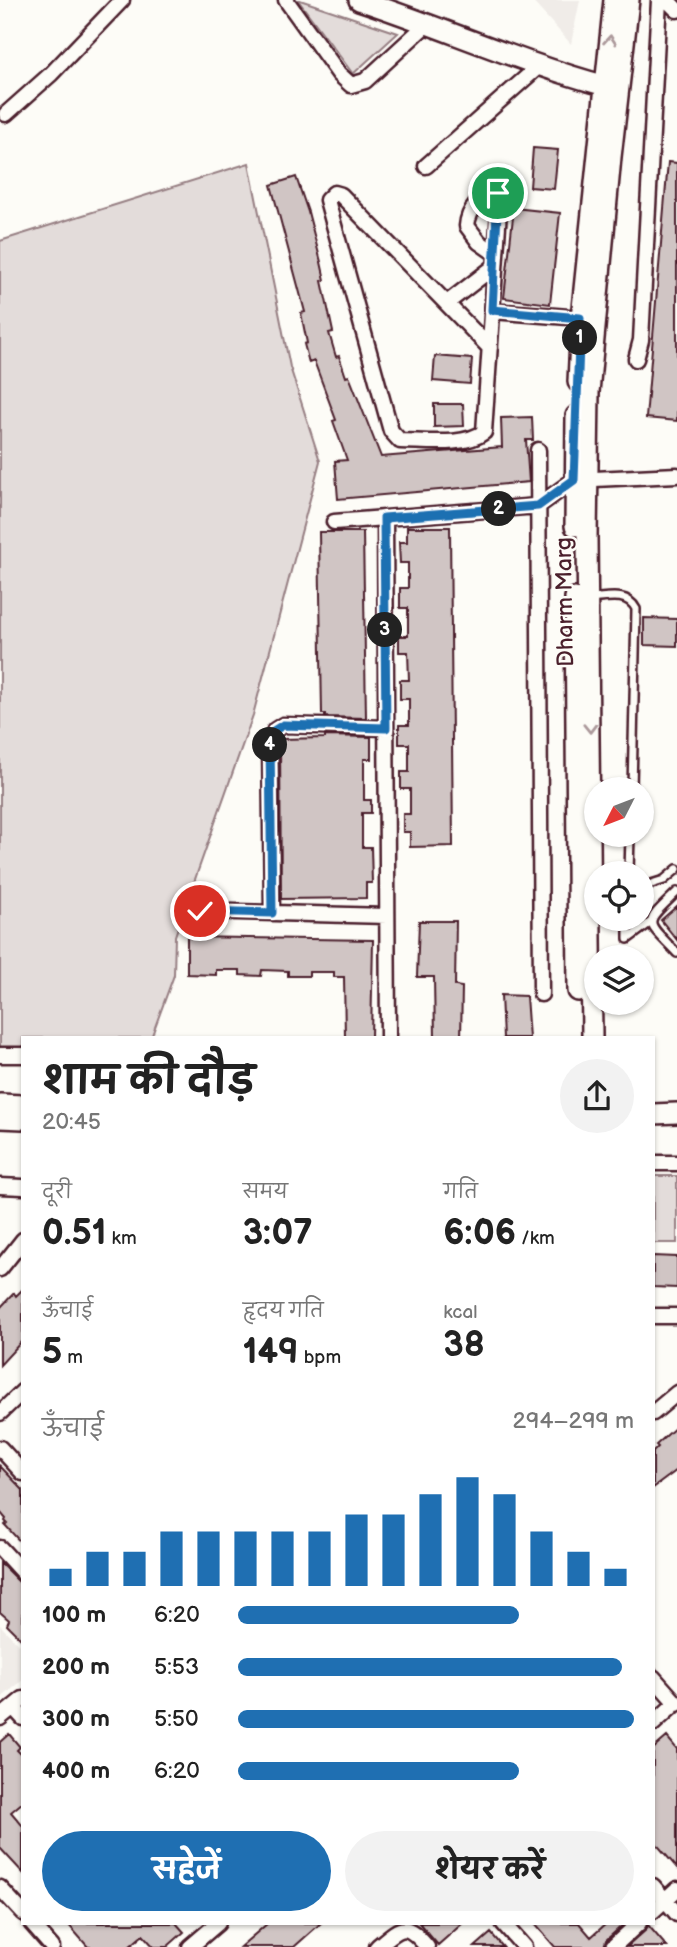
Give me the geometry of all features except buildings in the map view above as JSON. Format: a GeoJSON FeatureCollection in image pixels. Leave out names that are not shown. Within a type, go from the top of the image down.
{"type":"FeatureCollection","features":[{"type":"Feature","properties":{"kind":"main road"},"geometry":{"type":"LineString","coordinates":[[359,0],[428,23],[538,67],[606,86]]}},
{"type":"Feature","properties":{"kind":"main road","name":"Dharm Marg"},"geometry":{"type":"LineString","coordinates":[[579,1036],[582,479],[580,318],[614,0]]}},
{"type":"Feature","properties":{"kind":"main road","name":"Dharm Marg"},"geometry":{"type":"LineString","coordinates":[[593,777],[587,537],[582,479],[611,157],[629,0]]}},
{"type":"Feature","properties":{"kind":"main road","name":"Dharm Marg"},"geometry":{"type":"LineString","coordinates":[[592,1036],[593,931]]}},
{"type":"Feature","properties":{"kind":"main road"},"geometry":{"type":"LineString","coordinates":[[0,1104],[21,1105]]}},
{"type":"Feature","properties":{"kind":"main road"},"geometry":{"type":"LineString","coordinates":[[655,1114],[677,1113]]}},
{"type":"Feature","properties":{"kind":"main road"},"geometry":{"type":"LineString","coordinates":[[0,1118],[21,1119]]}},
{"type":"Feature","properties":{"kind":"main road"},"geometry":{"type":"LineString","coordinates":[[655,1124],[677,1124]]}},
{"type":"Feature","properties":{"kind":"street"},"geometry":{"type":"LineString","coordinates":[[6,114],[51,74],[122,0]]}},
{"type":"Feature","properties":{"kind":"street"},"geometry":{"type":"LineString","coordinates":[[286,0],[339,74],[351,85],[365,81],[428,23]]}},
{"type":"Feature","properties":{"kind":"street"},"geometry":{"type":"LineString","coordinates":[[636,359],[641,340],[659,0]]}},
{"type":"Feature","properties":{"kind":"street"},"geometry":{"type":"LineString","coordinates":[[667,0],[677,10]]}},
{"type":"Feature","properties":{"kind":"street"},"geometry":{"type":"LineString","coordinates":[[426,166],[538,67]]}},
{"type":"Feature","properties":{"kind":"street"},"geometry":{"type":"LineString","coordinates":[[447,303],[495,260],[490,348],[484,432],[476,438],[466,440],[400,441],[391,430],[327,200],[329,196],[334,192],[341,195],[490,348]]}},
{"type":"Feature","properties":{"kind":"street"},"geometry":{"type":"LineString","coordinates":[[492,310],[580,318]]}},
{"type":"Feature","properties":{"kind":"street"},"geometry":{"type":"LineString","coordinates":[[538,450],[541,994]]}},
{"type":"Feature","properties":{"kind":"street"},"geometry":{"type":"LineString","coordinates":[[334,522],[538,506],[582,479],[677,475]]}},
{"type":"Feature","properties":{"kind":"street"},"geometry":{"type":"LineString","coordinates":[[384,518],[387,1036]]}},
{"type":"Feature","properties":{"kind":"street"},"geometry":{"type":"LineString","coordinates":[[272,913],[270,740],[275,730],[283,725],[386,728]]}},
{"type":"Feature","properties":{"kind":"street"},"geometry":{"type":"LineString","coordinates":[[200,911],[387,916]]}},
{"type":"Feature","properties":{"kind":"street"},"geometry":{"type":"LineString","coordinates":[[0,1055],[21,1055]]}},
{"type":"Feature","properties":{"kind":"street"},"geometry":{"type":"LineString","coordinates":[[655,1163],[677,1163]]}},
{"type":"Feature","properties":{"kind":"street"},"geometry":{"type":"LineString","coordinates":[[0,1186],[21,1187]]}},
{"type":"Feature","properties":{"kind":"street"},"geometry":{"type":"LineString","coordinates":[[0,1269],[21,1243]]}},
{"type":"Feature","properties":{"kind":"street"},"geometry":{"type":"LineString","coordinates":[[655,1316],[677,1316]]}},
{"type":"Feature","properties":{"kind":"street"},"geometry":{"type":"LineString","coordinates":[[0,1413],[21,1393]]}},
{"type":"Feature","properties":{"kind":"street"},"geometry":{"type":"LineString","coordinates":[[655,1411],[677,1393]]}},
{"type":"Feature","properties":{"kind":"street"},"geometry":{"type":"LineString","coordinates":[[0,1448],[21,1471]]}},
{"type":"Feature","properties":{"kind":"street"},"geometry":{"type":"LineString","coordinates":[[0,1548],[21,1571]]}},
{"type":"Feature","properties":{"kind":"street"},"geometry":{"type":"LineString","coordinates":[[655,1679],[676,1703],[655,1722]]}},
{"type":"Feature","properties":{"kind":"street"},"geometry":{"type":"LineString","coordinates":[[0,1718],[19,1708]]}},
{"type":"Feature","properties":{"kind":"street"},"geometry":{"type":"LineString","coordinates":[[0,1888],[21,1911]]}},
{"type":"Feature","properties":{"kind":"street"},"geometry":{"type":"LineString","coordinates":[[655,1888],[677,1914]]}},
{"type":"Feature","properties":{"kind":"street"},"geometry":{"type":"LineString","coordinates":[[655,1909],[677,1889]]}},
{"type":"Feature","properties":{"kind":"street"},"geometry":{"type":"LineString","coordinates":[[34,1925],[52,1947]]}},
{"type":"Feature","properties":{"kind":"street"},"geometry":{"type":"LineString","coordinates":[[190,1947],[212,1925]]}},
{"type":"Feature","properties":{"kind":"street"},"geometry":{"type":"LineString","coordinates":[[505,1925],[524,1947]]}},
{"type":"Feature","properties":{"kind":"street"},"geometry":{"type":"LineString","coordinates":[[613,1947],[637,1925]]}},
{"type":"Feature","properties":{"kind":"street"},"geometry":{"type":"LineString","coordinates":[[377,1947],[396,1931],[405,1928],[413,1931],[427,1947]]}},
{"type":"Feature","properties":{"kind":"lane"},"geometry":{"type":"LineString","coordinates":[[588,599],[620,596],[628,599],[636,609],[632,777]]}},
{"type":"Feature","properties":{"kind":"lane"},"geometry":{"type":"LineString","coordinates":[[654,883],[664,880],[677,869]]}},
{"type":"Feature","properties":{"kind":"lane"},"geometry":{"type":"LineString","coordinates":[[654,914],[677,892]]}},
{"type":"Feature","properties":{"kind":"lane"},"geometry":{"type":"LineString","coordinates":[[654,929],[677,953]]}},
{"type":"Feature","properties":{"kind":"lane"},"geometry":{"type":"LineString","coordinates":[[628,931],[628,939],[639,931]]}},
{"type":"Feature","properties":{"kind":"shaded area"},"geometry":{"type":"Polygon","coordinates":[[[300,0],[398,33],[353,74],[300,0]]]}},
{"type":"Feature","properties":{"kind":"shaded area"},"geometry":{"type":"Polygon","coordinates":[[[531,0],[580,0],[571,44],[531,0]]]}},
{"type":"Feature","properties":{"kind":"shaded area"},"geometry":{"type":"Polygon","coordinates":[[[249,163],[290,367],[320,461],[253,715],[175,936],[174,975],[152,1036],[21,1036],[21,1048],[0,1048],[0,241],[249,163]]]}},
{"type":"Feature","properties":{"kind":"shaded area"},"geometry":{"type":"Polygon","coordinates":[[[655,1176],[677,1176],[677,1243],[655,1243],[655,1176]]]}},
{"type":"Feature","properties":{"kind":"shaded area"},"geometry":{"type":"Polygon","coordinates":[[[0,1625],[21,1647],[21,1682],[0,1699],[0,1625]]]}},
{"type":"Feature","properties":{"kind":"route"},"geometry":{"type":"LineString","coordinates":[[200,911],[272,913],[270,740],[275,730],[283,725],[386,728],[384,518],[538,506],[574,480],[580,318],[492,310],[500,196],[498,193]]}}]}
